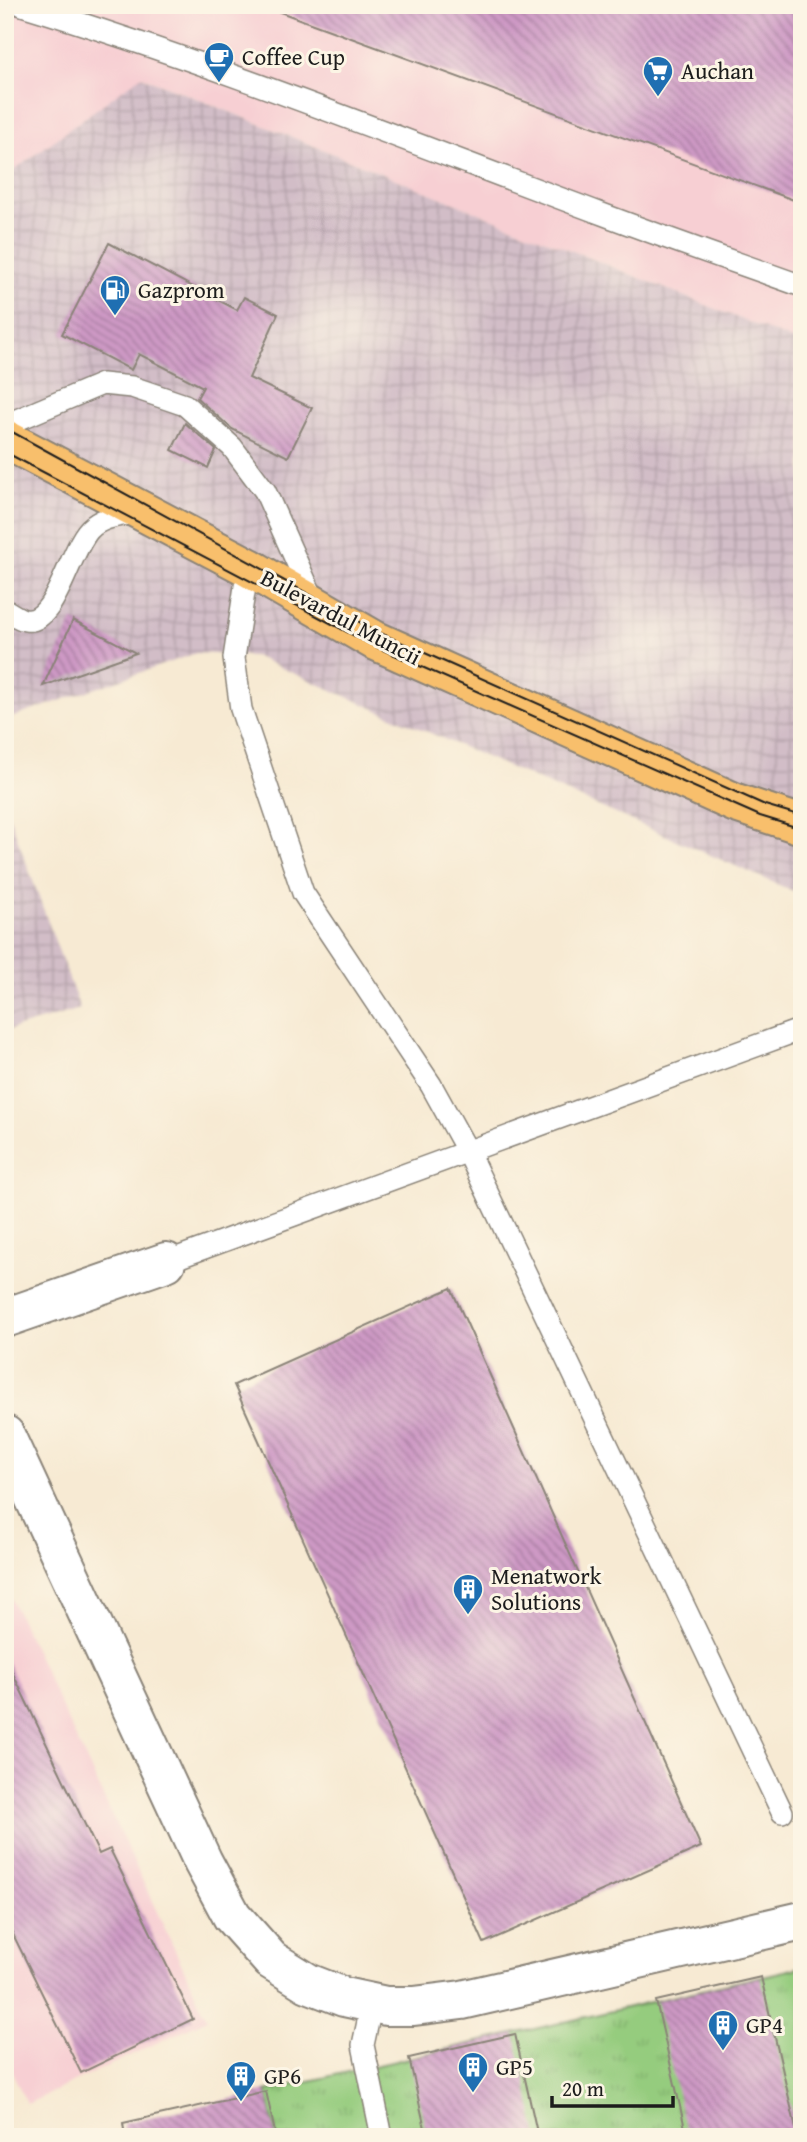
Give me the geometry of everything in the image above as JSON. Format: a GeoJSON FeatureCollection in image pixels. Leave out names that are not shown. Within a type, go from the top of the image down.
{"type":"FeatureCollection","features":[{"type":"Feature","properties":{"kind":"main road","name":"Bulevardul Muncii"},"geometry":{"type":"LineString","coordinates":[[5,439],[248,567],[374,640],[761,813],[802,825]]}},
{"type":"Feature","properties":{"kind":"main road","name":"Bulevardul Muncii"},"geometry":{"type":"LineString","coordinates":[[761,813],[802,844]]}},
{"type":"Feature","properties":{"kind":"street"},"geometry":{"type":"LineString","coordinates":[[5,1318],[166,1262]]}},
{"type":"Feature","properties":{"kind":"street"},"geometry":{"type":"LineString","coordinates":[[5,1435],[203,1862],[232,1916],[271,1960],[308,1983],[344,1997],[386,2006],[414,2006],[462,2000],[802,1921]]}},
{"type":"Feature","properties":{"kind":"lane"},"geometry":{"type":"LineString","coordinates":[[22,5],[249,80],[603,215],[802,286]]}},
{"type":"Feature","properties":{"kind":"lane"},"geometry":{"type":"LineString","coordinates":[[5,425],[102,384],[132,387],[185,405],[232,447],[265,491],[312,596],[313,604]]}},
{"type":"Feature","properties":{"kind":"lane"},"geometry":{"type":"LineString","coordinates":[[5,610],[26,620],[40,618],[49,608],[82,538],[93,526],[124,514],[145,513]]}},
{"type":"Feature","properties":{"kind":"lane"},"geometry":{"type":"LineString","coordinates":[[248,567],[234,659],[241,709],[303,893],[431,1085],[468,1152],[782,1812]]}},
{"type":"Feature","properties":{"kind":"lane"},"geometry":{"type":"LineString","coordinates":[[166,1262],[802,1029]]}},
{"type":"Feature","properties":{"kind":"lane"},"geometry":{"type":"LineString","coordinates":[[372,2003],[363,2045],[382,2137]]}},
{"type":"Feature","properties":{"kind":"shaded area"},"geometry":{"type":"Polygon","coordinates":[[[5,5],[802,5],[802,344],[142,76],[5,177],[5,5]]]}},
{"type":"Feature","properties":{"kind":"shaded area"},"geometry":{"type":"Polygon","coordinates":[[[141,76],[802,344],[802,895],[254,656],[196,653],[5,720],[5,177],[141,76]]]}},
{"type":"Feature","properties":{"kind":"shaded area"},"geometry":{"type":"Polygon","coordinates":[[[5,805],[80,1009],[5,1031],[5,805]]]}},
{"type":"Feature","properties":{"kind":"shaded area"},"geometry":{"type":"Polygon","coordinates":[[[5,1586],[207,2019],[27,2104],[5,2057],[5,1586]]]}},
{"type":"Feature","properties":{"kind":"green space"},"geometry":{"type":"Polygon","coordinates":[[[802,1967],[802,2137],[276,2137],[266,2091],[802,1967]]]}},
{"type":"Feature","properties":{"kind":"building","name":"Auchan"},"geometry":{"type":"Polygon","coordinates":[[[273,5],[802,5],[802,203],[272,9],[273,5]]]}},
{"type":"Feature","properties":{"kind":"building"},"geometry":{"type":"Polygon","coordinates":[[[109,243],[237,310],[244,297],[278,314],[249,378],[312,408],[288,457],[232,429],[197,398],[203,387],[139,354],[131,370],[62,334],[109,243]]]}},
{"type":"Feature","properties":{"kind":"building"},"geometry":{"type":"Polygon","coordinates":[[[185,423],[216,450],[208,468],[172,450],[185,423]]]}},
{"type":"Feature","properties":{"kind":"building"},"geometry":{"type":"Polygon","coordinates":[[[73,620],[136,653],[43,686],[73,620]]]}},
{"type":"Feature","properties":{"kind":"building","name":"Menatwork Solutions"},"geometry":{"type":"Polygon","coordinates":[[[451,1288],[701,1847],[484,1943],[234,1385],[451,1288]]]}},
{"type":"Feature","properties":{"kind":"building"},"geometry":{"type":"Polygon","coordinates":[[[5,1657],[99,1854],[110,1849],[193,2019],[81,2073],[5,1918],[5,1657]]]}},
{"type":"Feature","properties":{"kind":"building","name":"GP4"},"geometry":{"type":"Polygon","coordinates":[[[761,1977],[798,2137],[687,2137],[656,2001],[761,1977]]]}},
{"type":"Feature","properties":{"kind":"building","name":"GP5"},"geometry":{"type":"Polygon","coordinates":[[[515,2034],[538,2137],[427,2137],[409,2058],[515,2034]]]}},
{"type":"Feature","properties":{"kind":"building","name":"GP6"},"geometry":{"type":"Polygon","coordinates":[[[266,2091],[276,2137],[125,2137],[123,2123],[266,2091]]]}},
{"type":"Feature","properties":{"kind":"tram line"},"geometry":{"type":"LineString","coordinates":[[5,428],[378,632],[765,805],[802,816]]}},
{"type":"Feature","properties":{"kind":"tram line"},"geometry":{"type":"LineString","coordinates":[[5,452],[372,645],[760,816],[802,829]]}},
{"type":"Feature","properties":{"kind":"place","name":"Coffee Cup"},"geometry":{"type":"Point","coordinates":[219,84]}},
{"type":"Feature","properties":{"kind":"place","name":"Auchan"},"geometry":{"type":"Point","coordinates":[658,98]}},
{"type":"Feature","properties":{"kind":"place","name":"Gazprom"},"geometry":{"type":"Point","coordinates":[115,317]}},
{"type":"Feature","properties":{"kind":"place","name":"Menatwork Solutions"},"geometry":{"type":"Point","coordinates":[468,1616]}},
{"type":"Feature","properties":{"kind":"place","name":"GP4"},"geometry":{"type":"Point","coordinates":[723,2052]}},
{"type":"Feature","properties":{"kind":"place","name":"GP5"},"geometry":{"type":"Point","coordinates":[473,2094]}},
{"type":"Feature","properties":{"kind":"place","name":"GP6"},"geometry":{"type":"Point","coordinates":[241,2103]}}]}
